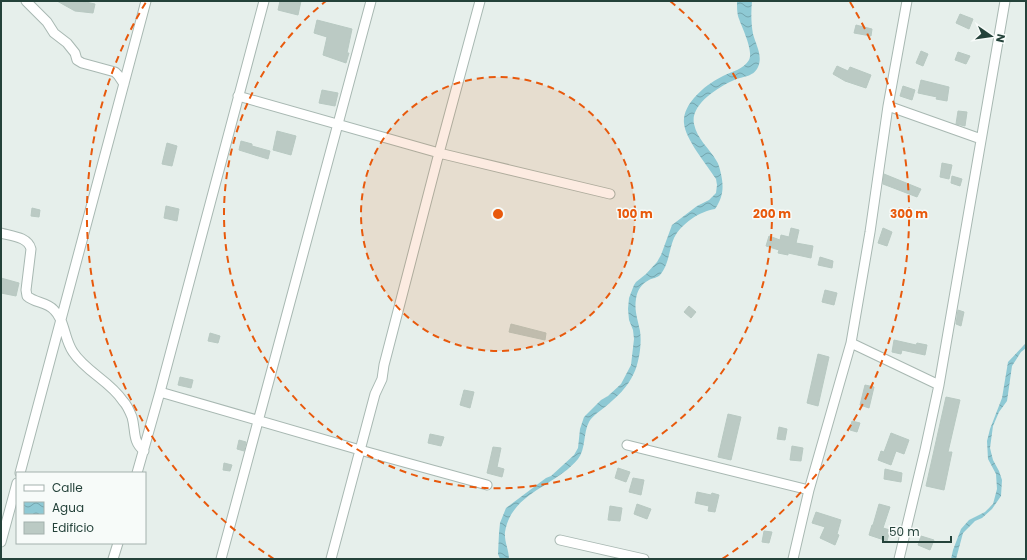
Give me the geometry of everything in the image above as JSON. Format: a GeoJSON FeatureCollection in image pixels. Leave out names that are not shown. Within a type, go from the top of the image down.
{"type":"FeatureCollection","features":[{"type":"Feature","properties":{"kind":"street"},"geometry":{"type":"LineString","coordinates":[[26,1],[47,22],[54,33],[67,43],[75,53],[77,60],[82,63],[115,72],[124,84]]}},
{"type":"Feature","properties":{"kind":"street"},"geometry":{"type":"LineString","coordinates":[[20,472],[60,317],[146,1]]}},
{"type":"Feature","properties":{"kind":"street"},"geometry":{"type":"LineString","coordinates":[[137,472],[264,1]]}},
{"type":"Feature","properties":{"kind":"street"},"geometry":{"type":"LineString","coordinates":[[221,559],[371,1]]}},
{"type":"Feature","properties":{"kind":"street"},"geometry":{"type":"LineString","coordinates":[[794,559],[809,490],[851,343],[870,232],[888,106],[907,1]]}},
{"type":"Feature","properties":{"kind":"street"},"geometry":{"type":"LineString","coordinates":[[899,559],[939,385],[1005,1]]}},
{"type":"Feature","properties":{"kind":"street"},"geometry":{"type":"LineString","coordinates":[[331,559],[375,394],[382,379],[384,365],[479,3]]}},
{"type":"Feature","properties":{"kind":"street"},"geometry":{"type":"LineString","coordinates":[[238,96],[439,153],[610,194]]}},
{"type":"Feature","properties":{"kind":"street"},"geometry":{"type":"LineString","coordinates":[[888,106],[981,139]]}},
{"type":"Feature","properties":{"kind":"street"},"geometry":{"type":"LineString","coordinates":[[1,233],[26,240],[30,244],[31,250],[26,290],[27,296],[32,300],[49,306],[60,317],[67,340],[73,352],[90,371],[114,389],[124,401],[132,417],[136,441],[138,446],[144,451]]}},
{"type":"Feature","properties":{"kind":"street"},"geometry":{"type":"LineString","coordinates":[[851,343],[939,385]]}},
{"type":"Feature","properties":{"kind":"street"},"geometry":{"type":"LineString","coordinates":[[160,392],[487,485]]}},
{"type":"Feature","properties":{"kind":"street"},"geometry":{"type":"LineString","coordinates":[[627,445],[809,490]]}},
{"type":"Feature","properties":{"kind":"street"},"geometry":{"type":"LineString","coordinates":[[1,542],[16,487]]}},
{"type":"Feature","properties":{"kind":"street"},"geometry":{"type":"LineString","coordinates":[[560,540],[644,559]]}},
{"type":"Feature","properties":{"kind":"street"},"geometry":{"type":"LineString","coordinates":[[113,559],[118,544]]}},
{"type":"Feature","properties":{"kind":"water"},"geometry":{"type":"Polygon","coordinates":[[[737,1],[752,1],[752,30],[760,59],[758,67],[756,71],[750,75],[735,79],[712,93],[700,104],[694,117],[694,124],[698,134],[719,167],[723,188],[720,200],[715,209],[697,215],[681,228],[674,238],[663,271],[659,276],[646,282],[638,291],[636,315],[641,336],[640,353],[634,373],[625,388],[590,420],[587,426],[581,455],[578,459],[569,468],[525,499],[516,508],[509,519],[505,532],[509,559],[500,559],[498,554],[500,523],[506,508],[546,478],[551,476],[574,455],[578,448],[580,429],[584,417],[601,400],[608,396],[621,384],[631,365],[634,339],[628,309],[629,298],[634,285],[657,262],[672,225],[697,206],[709,200],[716,193],[716,179],[688,137],[684,120],[688,107],[701,91],[723,76],[741,68],[749,60],[750,50],[738,16],[737,1]]]}},
{"type":"Feature","properties":{"kind":"water"},"geometry":{"type":"Polygon","coordinates":[[[1026,343],[1026,348],[1021,352],[1012,366],[1007,401],[999,412],[993,426],[990,448],[993,460],[1002,480],[1001,496],[992,509],[982,518],[975,521],[963,533],[956,559],[951,559],[961,529],[969,520],[985,512],[993,504],[997,489],[996,474],[988,459],[987,441],[1002,398],[1008,362],[1026,343]]]}},
{"type":"Feature","properties":{"kind":"building"},"geometry":{"type":"Polygon","coordinates":[[[57,1],[81,1],[95,4],[93,13],[75,11],[57,1]]]}},
{"type":"Feature","properties":{"kind":"building"},"geometry":{"type":"Polygon","coordinates":[[[280,1],[301,1],[298,15],[278,10],[280,1]]]}},
{"type":"Feature","properties":{"kind":"building"},"geometry":{"type":"Polygon","coordinates":[[[960,14],[973,19],[969,29],[956,23],[960,14]]]}},
{"type":"Feature","properties":{"kind":"building"},"geometry":{"type":"Polygon","coordinates":[[[317,20],[352,29],[347,53],[349,53],[346,63],[323,55],[327,37],[314,33],[317,20]]]}},
{"type":"Feature","properties":{"kind":"building"},"geometry":{"type":"Polygon","coordinates":[[[856,25],[872,29],[871,36],[854,33],[856,25]]]}},
{"type":"Feature","properties":{"kind":"building"},"geometry":{"type":"Polygon","coordinates":[[[921,51],[928,54],[923,66],[916,63],[921,51]]]}},
{"type":"Feature","properties":{"kind":"building"},"geometry":{"type":"Polygon","coordinates":[[[958,52],[970,56],[966,64],[955,60],[958,52]]]}},
{"type":"Feature","properties":{"kind":"building"},"geometry":{"type":"Polygon","coordinates":[[[837,66],[848,71],[850,67],[871,75],[866,88],[845,81],[833,74],[837,66]]]}},
{"type":"Feature","properties":{"kind":"building"},"geometry":{"type":"Polygon","coordinates":[[[921,80],[949,87],[947,101],[918,93],[921,80]]]}},
{"type":"Feature","properties":{"kind":"building"},"geometry":{"type":"Polygon","coordinates":[[[903,86],[915,90],[912,100],[900,96],[903,86]]]}},
{"type":"Feature","properties":{"kind":"building"},"geometry":{"type":"Polygon","coordinates":[[[322,90],[338,93],[335,106],[319,103],[322,90]]]}},
{"type":"Feature","properties":{"kind":"building"},"geometry":{"type":"Polygon","coordinates":[[[958,111],[967,112],[965,126],[956,124],[958,111]]]}},
{"type":"Feature","properties":{"kind":"building"},"geometry":{"type":"Polygon","coordinates":[[[277,131],[296,136],[291,155],[273,150],[277,131]]]}},
{"type":"Feature","properties":{"kind":"building"},"geometry":{"type":"Polygon","coordinates":[[[241,141],[270,151],[268,159],[239,150],[241,141]]]}},
{"type":"Feature","properties":{"kind":"building"},"geometry":{"type":"Polygon","coordinates":[[[167,143],[177,146],[172,166],[162,164],[167,143]]]}},
{"type":"Feature","properties":{"kind":"building"},"geometry":{"type":"Polygon","coordinates":[[[942,163],[952,165],[949,179],[940,177],[942,163]]]}},
{"type":"Feature","properties":{"kind":"building"},"geometry":{"type":"Polygon","coordinates":[[[884,174],[921,189],[917,197],[883,184],[884,174]]]}},
{"type":"Feature","properties":{"kind":"building"},"geometry":{"type":"Polygon","coordinates":[[[952,176],[962,179],[960,186],[951,183],[952,176]]]}},
{"type":"Feature","properties":{"kind":"building"},"geometry":{"type":"Polygon","coordinates":[[[166,206],[179,209],[177,221],[164,218],[166,206]]]}},
{"type":"Feature","properties":{"kind":"building"},"geometry":{"type":"Polygon","coordinates":[[[32,208],[40,210],[39,217],[31,216],[32,208]]]}},
{"type":"Feature","properties":{"kind":"building"},"geometry":{"type":"Polygon","coordinates":[[[791,228],[799,230],[796,243],[813,246],[811,258],[788,253],[788,255],[778,253],[779,250],[766,246],[769,236],[780,240],[781,235],[789,237],[791,228]]]}},
{"type":"Feature","properties":{"kind":"building"},"geometry":{"type":"Polygon","coordinates":[[[883,228],[892,232],[887,246],[878,243],[883,228]]]}},
{"type":"Feature","properties":{"kind":"building"},"geometry":{"type":"Polygon","coordinates":[[[820,257],[833,261],[832,268],[818,265],[820,257]]]}},
{"type":"Feature","properties":{"kind":"building"},"geometry":{"type":"Polygon","coordinates":[[[1,278],[19,283],[16,296],[1,293],[1,278]]]}},
{"type":"Feature","properties":{"kind":"building"},"geometry":{"type":"Polygon","coordinates":[[[825,290],[837,293],[834,305],[822,302],[825,290]]]}},
{"type":"Feature","properties":{"kind":"building"},"geometry":{"type":"Polygon","coordinates":[[[689,306],[696,312],[691,318],[684,312],[689,306]]]}},
{"type":"Feature","properties":{"kind":"building"},"geometry":{"type":"Polygon","coordinates":[[[958,310],[964,312],[961,326],[956,324],[958,310]]]}},
{"type":"Feature","properties":{"kind":"building"},"geometry":{"type":"Polygon","coordinates":[[[511,324],[546,333],[545,340],[509,332],[511,324]]]}},
{"type":"Feature","properties":{"kind":"building"},"geometry":{"type":"Polygon","coordinates":[[[210,333],[220,336],[218,343],[208,341],[210,333]]]}},
{"type":"Feature","properties":{"kind":"building"},"geometry":{"type":"Polygon","coordinates":[[[894,340],[916,345],[917,343],[927,345],[925,355],[902,350],[901,354],[892,352],[894,340]]]}},
{"type":"Feature","properties":{"kind":"building"},"geometry":{"type":"Polygon","coordinates":[[[818,354],[829,357],[818,406],[807,403],[818,354]]]}},
{"type":"Feature","properties":{"kind":"building"},"geometry":{"type":"Polygon","coordinates":[[[180,377],[193,380],[191,388],[178,385],[180,377]]]}},
{"type":"Feature","properties":{"kind":"building"},"geometry":{"type":"Polygon","coordinates":[[[865,385],[874,387],[869,408],[860,405],[865,385]]]}},
{"type":"Feature","properties":{"kind":"building"},"geometry":{"type":"Polygon","coordinates":[[[464,390],[474,392],[470,408],[460,405],[464,390]]]}},
{"type":"Feature","properties":{"kind":"building"},"geometry":{"type":"Polygon","coordinates":[[[946,397],[960,400],[948,452],[952,452],[944,490],[926,486],[946,397]]]}},
{"type":"Feature","properties":{"kind":"building"},"geometry":{"type":"Polygon","coordinates":[[[728,414],[741,417],[731,460],[718,457],[728,414]]]}},
{"type":"Feature","properties":{"kind":"building"},"geometry":{"type":"Polygon","coordinates":[[[852,421],[860,423],[857,432],[850,430],[852,421]]]}},
{"type":"Feature","properties":{"kind":"building"},"geometry":{"type":"Polygon","coordinates":[[[779,427],[787,429],[785,440],[777,439],[779,427]]]}},
{"type":"Feature","properties":{"kind":"building"},"geometry":{"type":"Polygon","coordinates":[[[891,433],[909,440],[904,454],[896,451],[891,465],[878,460],[881,451],[884,452],[891,433]]]}},
{"type":"Feature","properties":{"kind":"building"},"geometry":{"type":"Polygon","coordinates":[[[430,434],[444,437],[441,446],[428,443],[430,434]]]}},
{"type":"Feature","properties":{"kind":"building"},"geometry":{"type":"Polygon","coordinates":[[[239,440],[246,442],[244,451],[237,449],[239,440]]]}},
{"type":"Feature","properties":{"kind":"building"},"geometry":{"type":"Polygon","coordinates":[[[792,446],[803,448],[801,461],[790,460],[792,446]]]}},
{"type":"Feature","properties":{"kind":"building"},"geometry":{"type":"Polygon","coordinates":[[[493,447],[501,448],[497,467],[504,469],[502,477],[487,473],[493,447]]]}},
{"type":"Feature","properties":{"kind":"building"},"geometry":{"type":"Polygon","coordinates":[[[224,463],[232,465],[230,471],[223,470],[224,463]]]}},
{"type":"Feature","properties":{"kind":"building"},"geometry":{"type":"Polygon","coordinates":[[[618,468],[630,472],[626,482],[615,478],[618,468]]]}},
{"type":"Feature","properties":{"kind":"building"},"geometry":{"type":"Polygon","coordinates":[[[885,469],[902,473],[901,482],[884,479],[885,469]]]}},
{"type":"Feature","properties":{"kind":"building"},"geometry":{"type":"Polygon","coordinates":[[[633,478],[644,480],[641,495],[629,492],[633,478]]]}},
{"type":"Feature","properties":{"kind":"building"},"geometry":{"type":"Polygon","coordinates":[[[697,492],[719,495],[715,512],[708,511],[709,506],[695,503],[697,492]]]}},
{"type":"Feature","properties":{"kind":"building"},"geometry":{"type":"Polygon","coordinates":[[[637,504],[651,509],[647,519],[634,514],[637,504]]]}},
{"type":"Feature","properties":{"kind":"building"},"geometry":{"type":"Polygon","coordinates":[[[879,504],[890,507],[883,528],[890,530],[887,541],[869,535],[879,504]]]}},
{"type":"Feature","properties":{"kind":"building"},"geometry":{"type":"Polygon","coordinates":[[[610,506],[622,508],[620,521],[608,520],[610,506]]]}},
{"type":"Feature","properties":{"kind":"building"},"geometry":{"type":"Polygon","coordinates":[[[816,512],[841,520],[837,534],[839,535],[835,545],[820,538],[825,527],[812,523],[816,512]]]}},
{"type":"Feature","properties":{"kind":"building"},"geometry":{"type":"Polygon","coordinates":[[[764,531],[772,532],[769,543],[762,542],[764,531]]]}},
{"type":"Feature","properties":{"kind":"building"},"geometry":{"type":"Polygon","coordinates":[[[921,536],[934,540],[930,550],[918,545],[921,536]]]}}]}
